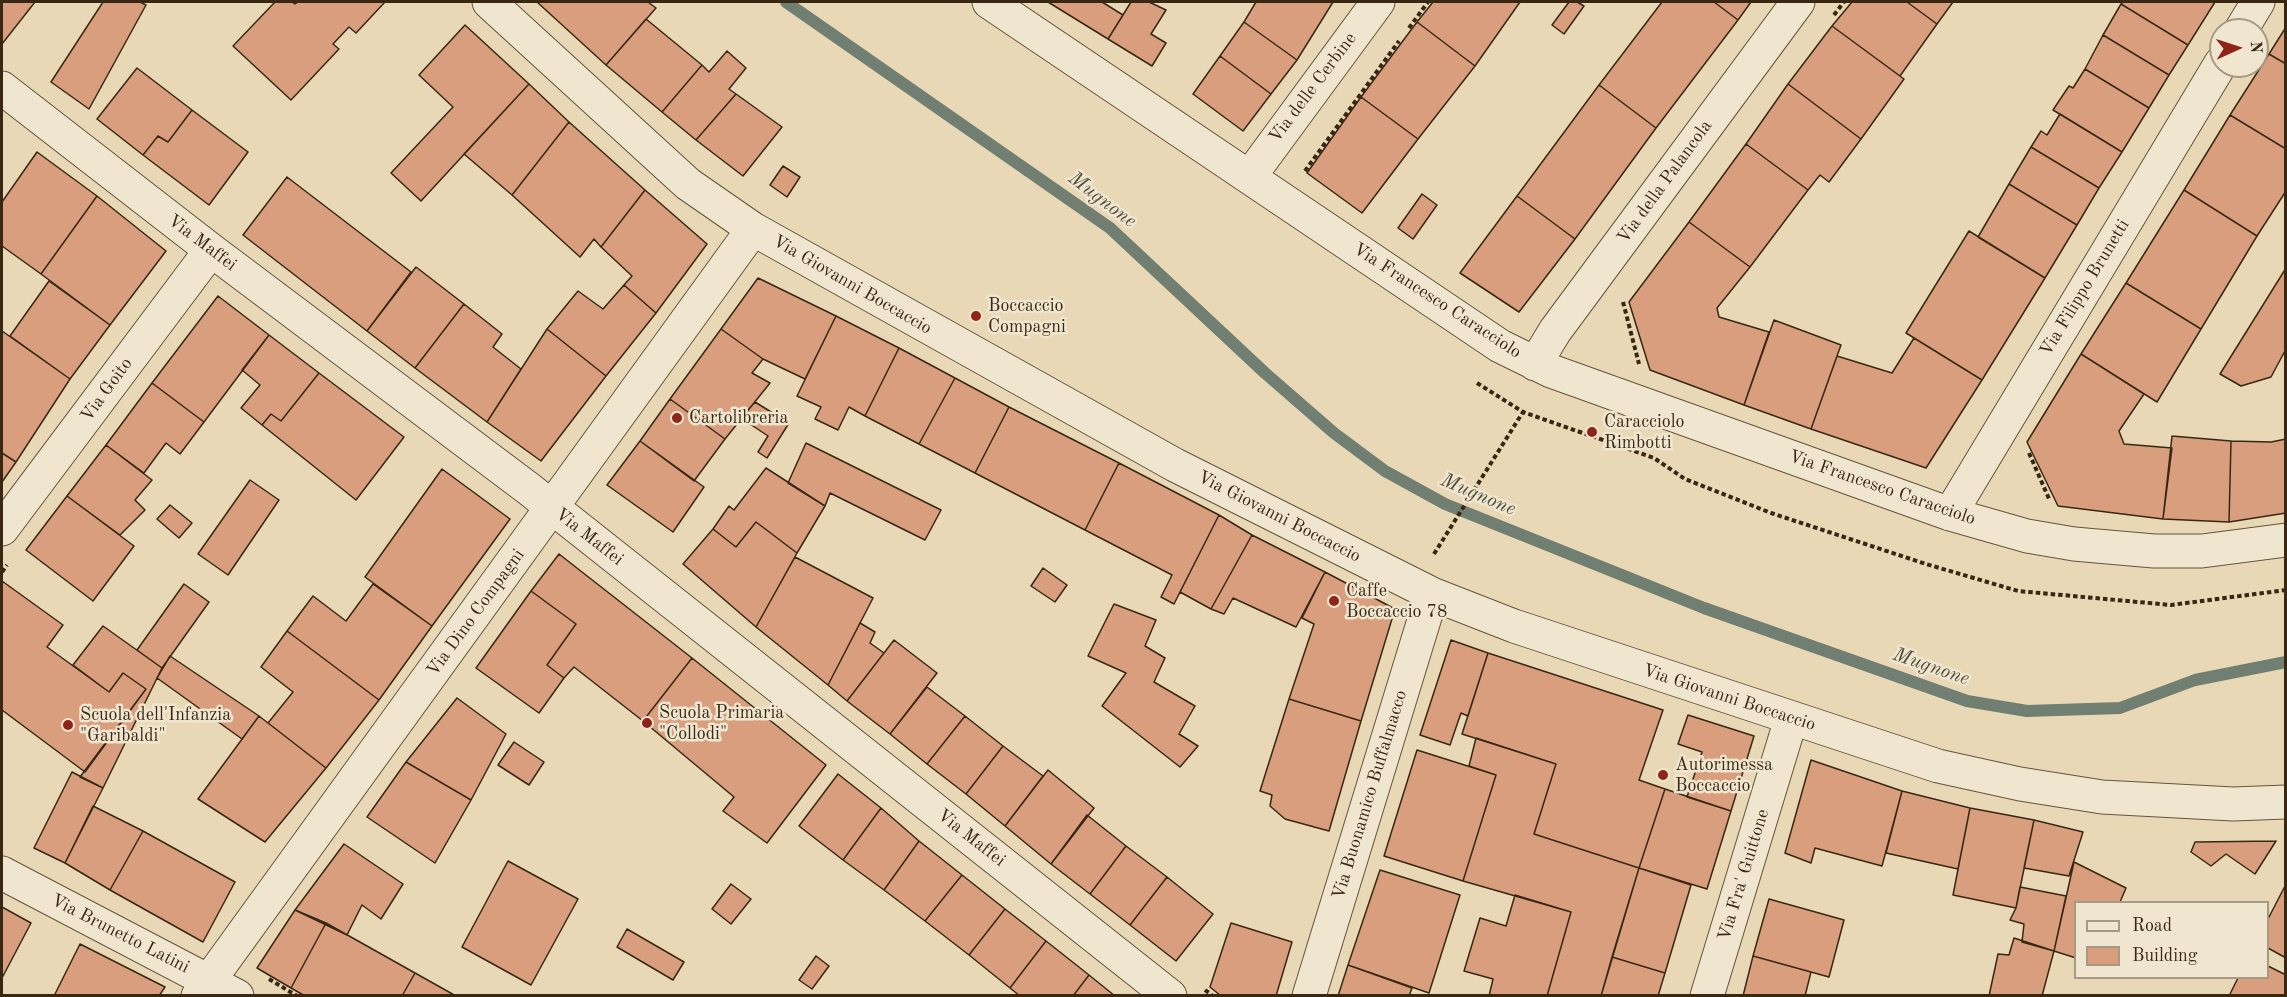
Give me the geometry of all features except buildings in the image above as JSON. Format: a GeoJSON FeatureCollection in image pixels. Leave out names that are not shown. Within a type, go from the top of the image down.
{"type":"FeatureCollection","features":[{"type":"Feature","properties":{"kind":"street","name":"Via Giovanni Boccaccio"},"geometry":{"type":"LineString","coordinates":[[489,2],[688,184],[753,229],[1175,465],[1432,594],[1514,626],[1938,766],[2020,784],[2102,797],[2233,804],[2286,802]]}},
{"type":"Feature","properties":{"kind":"street","name":"Via Francesco Caracciolo"},"geometry":{"type":"LineString","coordinates":[[988,2],[1500,346],[1535,364],[1950,514],[2027,536],[2074,544],[2154,551],[2202,551],[2286,540]]}},
{"type":"Feature","properties":{"kind":"street","name":"Via delle Cerbine"},"geometry":{"type":"LineString","coordinates":[[1250,176],[1378,2]]}},
{"type":"Feature","properties":{"kind":"street","name":"Via della Palancola"},"geometry":{"type":"LineString","coordinates":[[1535,364],[1555,331],[1798,2]]}},
{"type":"Feature","properties":{"kind":"street"},"geometry":{"type":"LineString","coordinates":[[2248,18],[2258,2]]}},
{"type":"Feature","properties":{"kind":"street","name":"Via Filippo Brunetti"},"geometry":{"type":"LineString","coordinates":[[1950,514],[2212,78]]}},
{"type":"Feature","properties":{"kind":"street","name":"Via Maffei"},"geometry":{"type":"LineString","coordinates":[[2,88],[211,250],[551,507],[1170,996]]}},
{"type":"Feature","properties":{"kind":"street","name":"Via Dino Compagni"},"geometry":{"type":"LineString","coordinates":[[203,988],[753,229]]}},
{"type":"Feature","properties":{"kind":"street","name":"Via Goito"},"geometry":{"type":"LineString","coordinates":[[2,529],[211,250]]}},
{"type":"Feature","properties":{"kind":"street","name":"Via Buonamico Buffalmacco"},"geometry":{"type":"LineString","coordinates":[[1309,996],[1432,594]]}},
{"type":"Feature","properties":{"kind":"street","name":"Via Fra' Guittone"},"geometry":{"type":"LineString","coordinates":[[1707,996],[1791,719]]}},
{"type":"Feature","properties":{"kind":"street","name":"Via Brunetto Latini"},"geometry":{"type":"LineString","coordinates":[[2,873],[203,988],[237,996]]}},
{"type":"Feature","properties":{"kind":"path"},"geometry":{"type":"LineString","coordinates":[[1407,31],[1428,2]]}},
{"type":"Feature","properties":{"kind":"path"},"geometry":{"type":"LineString","coordinates":[[1830,20],[1844,2]]}},
{"type":"Feature","properties":{"kind":"path"},"geometry":{"type":"LineString","coordinates":[[1301,176],[1400,40]]}},
{"type":"Feature","properties":{"kind":"path"},"geometry":{"type":"LineString","coordinates":[[1630,293],[1623,302],[1641,370]]}},
{"type":"Feature","properties":{"kind":"path"},"geometry":{"type":"LineString","coordinates":[[1477,383],[1523,412],[1654,458]]}},
{"type":"Feature","properties":{"kind":"path"},"geometry":{"type":"LineString","coordinates":[[1437,548],[1523,412]]}},
{"type":"Feature","properties":{"kind":"waterway","name":"Mugnone"},"geometry":{"type":"LineString","coordinates":[[786,2],[1110,228],[1265,373],[1334,433],[1385,471],[1445,504],[1704,608],[1967,701],[2027,711],[2120,708],[2195,680],[2286,662]]}},
{"type":"Feature","properties":{"kind":"place","name":"Boccaccio Compagni"},"geometry":{"type":"Point","coordinates":[976,316]}},
{"type":"Feature","properties":{"kind":"place","name":"Cartolibreria"},"geometry":{"type":"Point","coordinates":[677,418]}},
{"type":"Feature","properties":{"kind":"place","name":"Caracciolo Rimbotti"},"geometry":{"type":"Point","coordinates":[1592,432]}},
{"type":"Feature","properties":{"kind":"place","name":"Caffe Boccaccio 78"},"geometry":{"type":"Point","coordinates":[1334,601]}},
{"type":"Feature","properties":{"kind":"place","name":"Scuola Primaria \"Collodi\""},"geometry":{"type":"Point","coordinates":[647,723]}},
{"type":"Feature","properties":{"kind":"place","name":"Scuola dell'Infanzia \"Garibaldi\""},"geometry":{"type":"Point","coordinates":[68,725]}},
{"type":"Feature","properties":{"kind":"place","name":"Autorimessa Boccaccio"},"geometry":{"type":"Point","coordinates":[1663,775]}}]}
